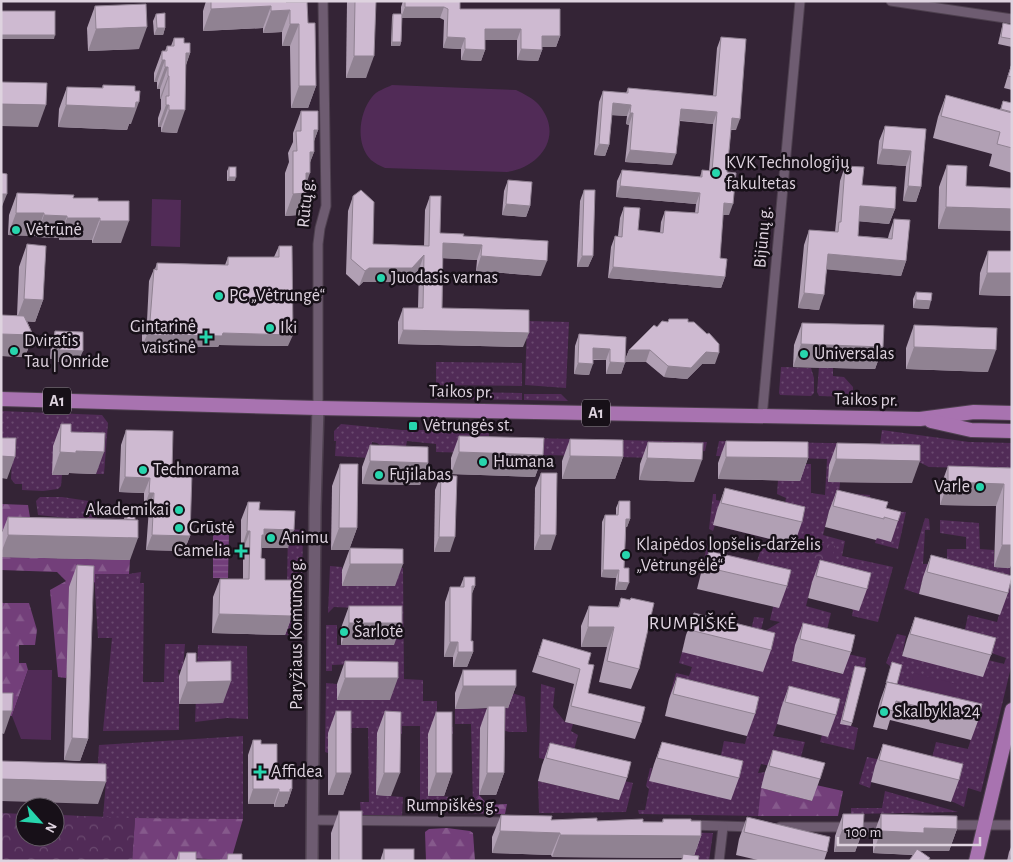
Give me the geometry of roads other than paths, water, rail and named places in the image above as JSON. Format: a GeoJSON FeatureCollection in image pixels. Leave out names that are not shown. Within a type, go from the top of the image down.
{"type":"FeatureCollection","features":[{"type":"Feature","properties":{"kind":"main road","name":"Taikos pr."},"geometry":{"type":"LineString","coordinates":[[1,399],[318,408],[762,417],[920,419],[974,412],[1012,413]]}},
{"type":"Feature","properties":{"kind":"main road","name":"Taikos pr."},"geometry":{"type":"LineString","coordinates":[[920,419],[971,430],[1012,431]]}},
{"type":"Feature","properties":{"kind":"main road"},"geometry":{"type":"LineString","coordinates":[[995,430],[1012,437]]}},
{"type":"Feature","properties":{"kind":"main road"},"geometry":{"type":"LineString","coordinates":[[976,861],[1012,710]]}},
{"type":"Feature","properties":{"kind":"street","name":"Rūtų g."},"geometry":{"type":"LineString","coordinates":[[318,408],[318,244],[326,206],[323,1]]}},
{"type":"Feature","properties":{"kind":"street","name":"Bijūnų g."},"geometry":{"type":"LineString","coordinates":[[762,417],[800,1]]}},
{"type":"Feature","properties":{"kind":"street"},"geometry":{"type":"LineString","coordinates":[[891,1],[1012,19]]}},
{"type":"Feature","properties":{"kind":"street","name":"Paryžiaus Komunos g."},"geometry":{"type":"LineString","coordinates":[[312,861],[318,408]]}},
{"type":"Feature","properties":{"kind":"street","name":"Rumpiškės g."},"geometry":{"type":"LineString","coordinates":[[312,820],[516,822]]}},
{"type":"Feature","properties":{"kind":"street"},"geometry":{"type":"LineString","coordinates":[[677,825],[723,827],[898,827]]}},
{"type":"Feature","properties":{"kind":"street"},"geometry":{"type":"LineString","coordinates":[[936,826],[1012,825]]}},
{"type":"Feature","properties":{"kind":"street"},"geometry":{"type":"LineString","coordinates":[[719,861],[723,827]]}},
{"type":"Feature","properties":{"kind":"place","name":"KVK Technologijų fakultetas"},"geometry":{"type":"Point","coordinates":[716,173]}},
{"type":"Feature","properties":{"kind":"place","name":"Vėtrūnė"},"geometry":{"type":"Point","coordinates":[16,230]}},
{"type":"Feature","properties":{"kind":"place","name":"Juodasis varnas"},"geometry":{"type":"Point","coordinates":[381,278]}},
{"type":"Feature","properties":{"kind":"place","name":"PC „Vėtrungė“"},"geometry":{"type":"Point","coordinates":[219,296]}},
{"type":"Feature","properties":{"kind":"place","name":"Iki"},"geometry":{"type":"Point","coordinates":[270,328]}},
{"type":"Feature","properties":{"kind":"place","name":"Gintarinė vaistinė"},"geometry":{"type":"Point","coordinates":[206,337]}},
{"type":"Feature","properties":{"kind":"place","name":"Dviratis Tau | Onride"},"geometry":{"type":"Point","coordinates":[14,351]}},
{"type":"Feature","properties":{"kind":"place","name":"Universalas"},"geometry":{"type":"Point","coordinates":[804,354]}},
{"type":"Feature","properties":{"kind":"place","name":"Vėtrungės st."},"geometry":{"type":"Point","coordinates":[413,426]}},
{"type":"Feature","properties":{"kind":"place","name":"Humana"},"geometry":{"type":"Point","coordinates":[483,462]}},
{"type":"Feature","properties":{"kind":"place","name":"Technorama"},"geometry":{"type":"Point","coordinates":[143,470]}},
{"type":"Feature","properties":{"kind":"place","name":"Fujilabas"},"geometry":{"type":"Point","coordinates":[379,475]}},
{"type":"Feature","properties":{"kind":"place","name":"Varle"},"geometry":{"type":"Point","coordinates":[980,487]}},
{"type":"Feature","properties":{"kind":"place","name":"Akademikai"},"geometry":{"type":"Point","coordinates":[179,510]}},
{"type":"Feature","properties":{"kind":"place","name":"Grūstė"},"geometry":{"type":"Point","coordinates":[179,528]}},
{"type":"Feature","properties":{"kind":"place","name":"Animu"},"geometry":{"type":"Point","coordinates":[271,538]}},
{"type":"Feature","properties":{"kind":"place","name":"Camelia"},"geometry":{"type":"Point","coordinates":[241,551]}},
{"type":"Feature","properties":{"kind":"place","name":"Klaipėdos lopšelis-darželis „Vėtrungėlė“"},"geometry":{"type":"Point","coordinates":[626,555]}},
{"type":"Feature","properties":{"kind":"place","name":"Šarlotė"},"geometry":{"type":"Point","coordinates":[344,632]}},
{"type":"Feature","properties":{"kind":"place","name":"Skalbykla 24"},"geometry":{"type":"Point","coordinates":[884,712]}},
{"type":"Feature","properties":{"kind":"place","name":"Affidea"},"geometry":{"type":"Point","coordinates":[260,772]}},
{"type":"Feature","properties":{"kind":"district","name":"RUMPIŠKĖ"},"geometry":{"type":"Point","coordinates":[693,623]}}]}
